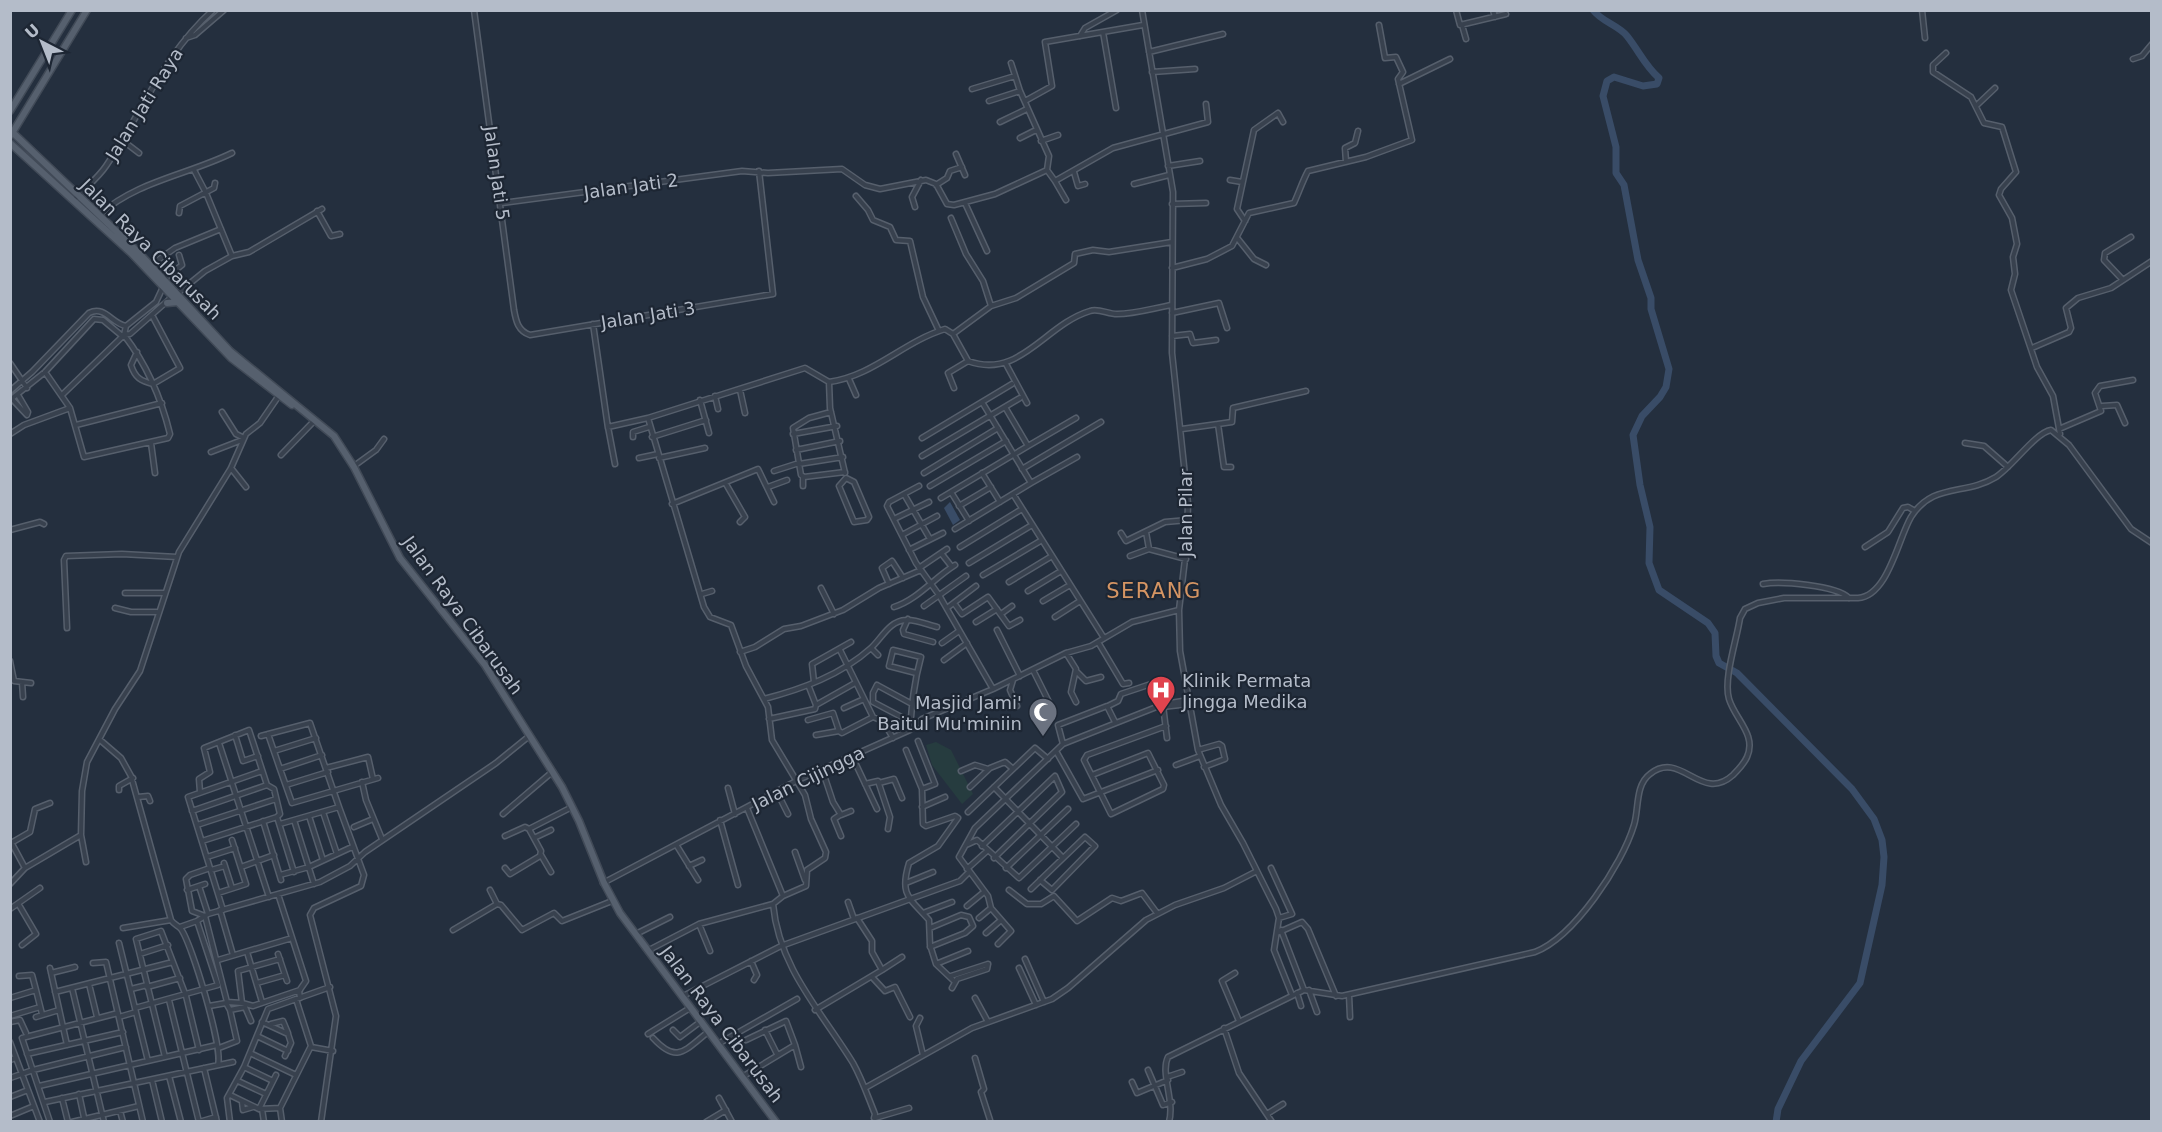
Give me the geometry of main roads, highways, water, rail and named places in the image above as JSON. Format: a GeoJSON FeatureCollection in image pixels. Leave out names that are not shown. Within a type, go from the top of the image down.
{"type":"FeatureCollection","features":[{"type":"Feature","properties":{"kind":"main road"},"geometry":{"type":"LineString","coordinates":[[10,111],[72,10]]}},
{"type":"Feature","properties":{"kind":"main road"},"geometry":{"type":"LineString","coordinates":[[11,133],[87,10]]}},
{"type":"Feature","properties":{"kind":"main road","name":"Jalan Raya Cibarusah"},"geometry":{"type":"LineString","coordinates":[[11,133],[176,297],[231,358],[334,436],[354,466],[400,558],[480,657],[529,740]]}},
{"type":"Feature","properties":{"kind":"main road","name":"Jalan Raya Cibarusah"},"geometry":{"type":"LineString","coordinates":[[10,143],[99,215],[151,265],[176,297]]}},
{"type":"Feature","properties":{"kind":"main road"},"geometry":{"type":"LineString","coordinates":[[166,304],[176,297]]}},
{"type":"Feature","properties":{"kind":"main road","name":"Jalan Raya Cibarusah"},"geometry":{"type":"LineString","coordinates":[[315,420],[341,448],[399,559],[484,666],[573,806],[603,883],[635,934],[775,1122]]}},
{"type":"Feature","properties":{"kind":"main road","name":"Jalan Raya Cibarusah"},"geometry":{"type":"LineString","coordinates":[[536,750],[572,807],[603,883],[623,921],[775,1122]]}},
{"type":"Feature","properties":{"kind":"water"},"geometry":{"type":"Polygon","coordinates":[[[950,502],[960,520],[953,525],[944,508],[950,502]]]}},
{"type":"Feature","properties":{"kind":"waterway"},"geometry":{"type":"LineString","coordinates":[[1593,10],[1627,36],[1659,78],[1657,84],[1643,86],[1614,77],[1607,81],[1603,96],[1616,147],[1616,173],[1624,185],[1638,260],[1651,298],[1651,309],[1669,369],[1666,387],[1642,416],[1633,435],[1640,485],[1650,527],[1649,563],[1659,590],[1708,623],[1715,633],[1716,656],[1719,663],[1737,673],[1852,789],[1874,819],[1882,840],[1884,857],[1882,885],[1860,983],[1801,1061],[1778,1109],[1776,1122]]}},
{"type":"Feature","properties":{"kind":"place","name":"Klinik Permata Jingga Medika"},"geometry":{"type":"Point","coordinates":[1161,716]}},
{"type":"Feature","properties":{"kind":"place","name":"Masjid Jami' Baitul Mu'miniin"},"geometry":{"type":"Point","coordinates":[1043,738]}},
{"type":"Feature","properties":{"kind":"district","name":"SERANG"},"geometry":{"type":"Point","coordinates":[1154,591]}}]}
